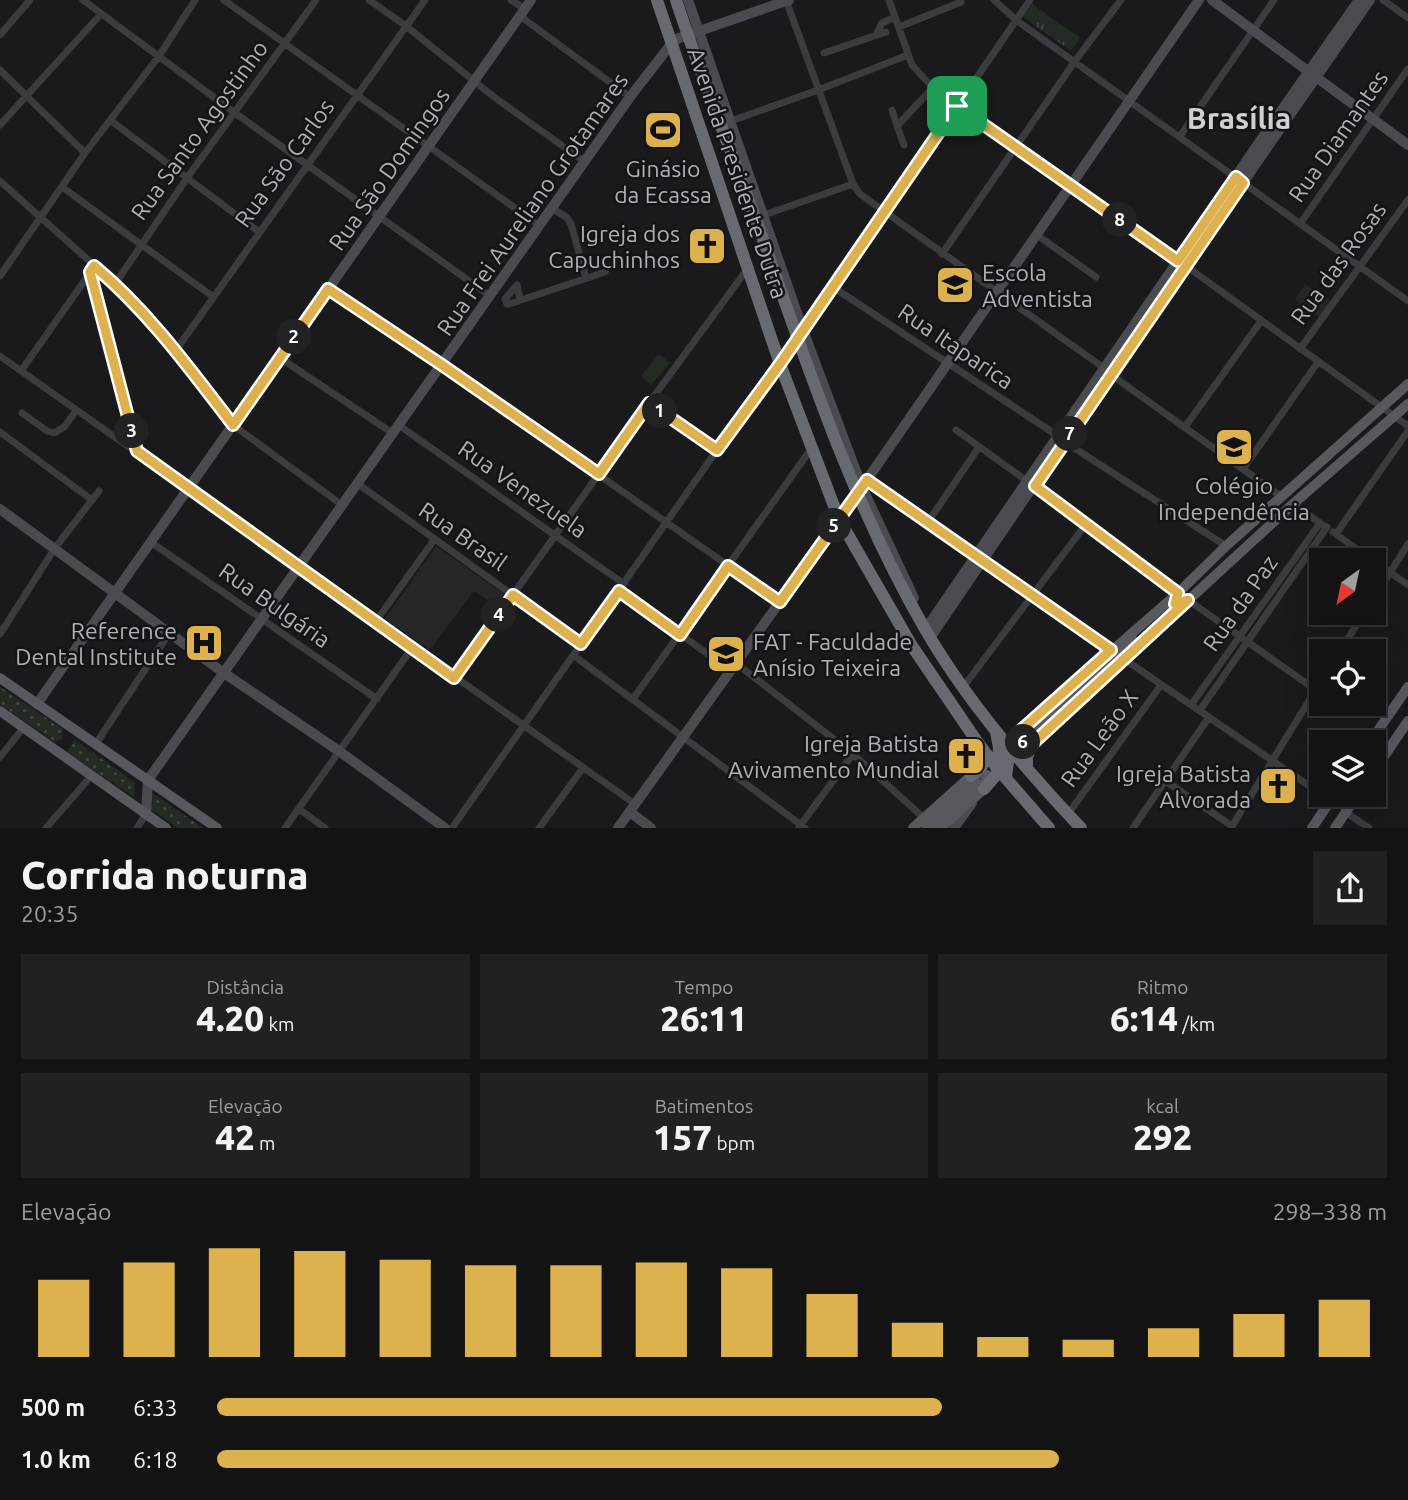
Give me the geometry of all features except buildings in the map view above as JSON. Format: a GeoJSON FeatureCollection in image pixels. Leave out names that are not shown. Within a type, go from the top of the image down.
{"type":"FeatureCollection","features":[{"type":"Feature","properties":{"kind":"highway","name":"Avenida Presidente Dutra"},"geometry":{"type":"LineString","coordinates":[[657,0],[780,364],[839,519],[912,646],[976,740],[1049,828]]}},
{"type":"Feature","properties":{"kind":"highway","name":"Avenida Presidente Dutra"},"geometry":{"type":"LineString","coordinates":[[676,0],[693,32],[801,334],[862,487],[927,632],[1010,747],[1081,828]]}},
{"type":"Feature","properties":{"kind":"highway"},"geometry":{"type":"LineString","coordinates":[[1002,773],[996,728],[1027,737]]}},
{"type":"Feature","properties":{"kind":"highway"},"geometry":{"type":"LineString","coordinates":[[977,787],[1002,773],[1010,747],[1027,737]]}},
{"type":"Feature","properties":{"kind":"highway"},"geometry":{"type":"LineString","coordinates":[[1027,737],[1027,768]]}},
{"type":"Feature","properties":{"kind":"highway"},"geometry":{"type":"LineString","coordinates":[[976,740],[984,759],[977,787]]}},
{"type":"Feature","properties":{"kind":"highway"},"geometry":{"type":"LineString","coordinates":[[977,787],[996,785],[1015,789]]}},
{"type":"Feature","properties":{"kind":"main road"},"geometry":{"type":"LineString","coordinates":[[1027,737],[1177,598],[1226,546],[1408,384]]}},
{"type":"Feature","properties":{"kind":"main road"},"geometry":{"type":"LineString","coordinates":[[1027,737],[1124,659],[1293,504],[1408,404]]}},
{"type":"Feature","properties":{"kind":"main road"},"geometry":{"type":"LineString","coordinates":[[1027,737],[1111,650],[1177,598],[1188,600]]}},
{"type":"Feature","properties":{"kind":"main road"},"geometry":{"type":"LineString","coordinates":[[0,678],[217,828]]}},
{"type":"Feature","properties":{"kind":"main road"},"geometry":{"type":"LineString","coordinates":[[1378,730],[1408,687]]}},
{"type":"Feature","properties":{"kind":"main road"},"geometry":{"type":"LineString","coordinates":[[0,711],[166,828]]}},
{"type":"Feature","properties":{"kind":"main road"},"geometry":{"type":"LineString","coordinates":[[1386,757],[1403,738],[1408,721]]}},
{"type":"Feature","properties":{"kind":"main road"},"geometry":{"type":"LineString","coordinates":[[913,828],[926,823],[977,787]]}},
{"type":"Feature","properties":{"kind":"main road"},"geometry":{"type":"LineString","coordinates":[[940,828],[977,787]]}},
{"type":"Feature","properties":{"kind":"main road"},"geometry":{"type":"LineString","coordinates":[[1312,828],[1322,807]]}},
{"type":"Feature","properties":{"kind":"main road"},"geometry":{"type":"LineString","coordinates":[[1335,828],[1349,807]]}},
{"type":"Feature","properties":{"kind":"street"},"geometry":{"type":"LineString","coordinates":[[0,35],[30,0]]}},
{"type":"Feature","properties":{"kind":"street"},"geometry":{"type":"LineString","coordinates":[[83,0],[490,296]]}},
{"type":"Feature","properties":{"kind":"street"},"geometry":{"type":"LineString","coordinates":[[1,271],[159,55],[195,0]]}},
{"type":"Feature","properties":{"kind":"street"},"geometry":{"type":"LineString","coordinates":[[224,0],[540,226]]}},
{"type":"Feature","properties":{"kind":"street","name":"Rua Santo Agostinho"},"geometry":{"type":"LineString","coordinates":[[115,284],[187,178],[316,0]]}},
{"type":"Feature","properties":{"kind":"street"},"geometry":{"type":"LineString","coordinates":[[369,0],[406,26],[494,97],[585,162]]}},
{"type":"Feature","properties":{"kind":"street","name":"Rua São Carlos"},"geometry":{"type":"LineString","coordinates":[[176,350],[425,0]]}},
{"type":"Feature","properties":{"kind":"street"},"geometry":{"type":"LineString","coordinates":[[512,0],[522,13],[631,97]]}},
{"type":"Feature","properties":{"kind":"street","name":"Rua São Domingos"},"geometry":{"type":"LineString","coordinates":[[37,704],[531,0]]}},
{"type":"Feature","properties":{"kind":"street","name":"Avenida Presidente Dutra"},"geometry":{"type":"LineString","coordinates":[[688,0],[693,32]]}},
{"type":"Feature","properties":{"kind":"street"},"geometry":{"type":"LineString","coordinates":[[787,0],[853,184],[869,201],[886,210],[942,254],[1282,497]]}},
{"type":"Feature","properties":{"kind":"street","name":"Rua Frei Aureliano Grotamares"},"geometry":{"type":"LineString","coordinates":[[148,780],[671,44],[693,32],[787,0]]}},
{"type":"Feature","properties":{"kind":"street"},"geometry":{"type":"LineString","coordinates":[[890,0],[908,55],[920,76],[935,90],[1182,264],[1394,416],[1408,429],[1336,534]]}},
{"type":"Feature","properties":{"kind":"street"},"geometry":{"type":"LineString","coordinates":[[994,0],[1016,20],[1408,301]]}},
{"type":"Feature","properties":{"kind":"street"},"geometry":{"type":"LineString","coordinates":[[452,828],[801,334],[1030,0]]}},
{"type":"Feature","properties":{"kind":"street"},"geometry":{"type":"LineString","coordinates":[[942,254],[1075,61],[1121,0]]}},
{"type":"Feature","properties":{"kind":"street"},"geometry":{"type":"LineString","coordinates":[[618,828],[862,487],[1199,0]]}},
{"type":"Feature","properties":{"kind":"street"},"geometry":{"type":"LineString","coordinates":[[1212,0],[1408,145]]}},
{"type":"Feature","properties":{"kind":"street"},"geometry":{"type":"LineString","coordinates":[[1180,136],[1274,0]]}},
{"type":"Feature","properties":{"kind":"street"},"geometry":{"type":"LineString","coordinates":[[927,632],[1359,6],[1370,0]]}},
{"type":"Feature","properties":{"kind":"street"},"geometry":{"type":"LineString","coordinates":[[1384,0],[1408,18]]}},
{"type":"Feature","properties":{"kind":"street"},"geometry":{"type":"LineString","coordinates":[[900,27],[961,2]]}},
{"type":"Feature","properties":{"kind":"street"},"geometry":{"type":"LineString","coordinates":[[0,125],[101,14]]}},
{"type":"Feature","properties":{"kind":"street"},"geometry":{"type":"LineString","coordinates":[[876,35],[881,23],[895,17]]}},
{"type":"Feature","properties":{"kind":"street"},"geometry":{"type":"LineString","coordinates":[[824,54],[886,32]]}},
{"type":"Feature","properties":{"kind":"street"},"geometry":{"type":"LineString","coordinates":[[731,121],[908,55]]}},
{"type":"Feature","properties":{"kind":"street","name":"Rua Diamantes"},"geometry":{"type":"LineString","coordinates":[[1300,224],[1408,69]]}},
{"type":"Feature","properties":{"kind":"street"},"geometry":{"type":"LineString","coordinates":[[0,70],[85,153]]}},
{"type":"Feature","properties":{"kind":"street","name":"Avenida Presidente Dutra"},"geometry":{"type":"LineString","coordinates":[[711,82],[731,121],[744,175]]}},
{"type":"Feature","properties":{"kind":"street"},"geometry":{"type":"LineString","coordinates":[[897,126],[928,93],[935,90]]}},
{"type":"Feature","properties":{"kind":"street"},"geometry":{"type":"LineString","coordinates":[[892,110],[904,145]]}},
{"type":"Feature","properties":{"kind":"street"},"geometry":{"type":"LineString","coordinates":[[110,120],[258,232]]}},
{"type":"Feature","properties":{"kind":"street"},"geometry":{"type":"LineString","coordinates":[[0,181],[92,269],[115,284],[176,350],[233,425],[342,505]]}},
{"type":"Feature","properties":{"kind":"street"},"geometry":{"type":"LineString","coordinates":[[760,216],[853,184]]}},
{"type":"Feature","properties":{"kind":"street"},"geometry":{"type":"LineString","coordinates":[[62,187],[212,296]]}},
{"type":"Feature","properties":{"kind":"street","name":"Rua das Rosas"},"geometry":{"type":"LineString","coordinates":[[1300,349],[1408,200]]}},
{"type":"Feature","properties":{"kind":"street"},"geometry":{"type":"LineString","coordinates":[[552,208],[571,224],[586,278]]}},
{"type":"Feature","properties":{"kind":"street"},"geometry":{"type":"LineString","coordinates":[[1037,234],[1096,277]]}},
{"type":"Feature","properties":{"kind":"street"},"geometry":{"type":"LineString","coordinates":[[454,678],[649,403],[749,268]]}},
{"type":"Feature","properties":{"kind":"street"},"geometry":{"type":"LineString","coordinates":[[21,371],[92,269]]}},
{"type":"Feature","properties":{"kind":"street"},"geometry":{"type":"LineString","coordinates":[[92,269],[137,451]]}},
{"type":"Feature","properties":{"kind":"street"},"geometry":{"type":"LineString","coordinates":[[520,300],[605,272]]}},
{"type":"Feature","properties":{"kind":"street","name":"Rua Itaparica"},"geometry":{"type":"LineString","coordinates":[[833,287],[1226,546]]}},
{"type":"Feature","properties":{"kind":"street"},"geometry":{"type":"LineString","coordinates":[[328,289],[442,365],[780,602]]}},
{"type":"Feature","properties":{"kind":"street"},"geometry":{"type":"LineString","coordinates":[[1185,427],[1261,321]]}},
{"type":"Feature","properties":{"kind":"street"},"geometry":{"type":"LineString","coordinates":[[0,356],[583,768],[632,808],[651,828]]}},
{"type":"Feature","properties":{"kind":"street","name":"Rua Venezuela"},"geometry":{"type":"LineString","coordinates":[[280,358],[397,430],[555,535],[680,635],[734,667],[853,754],[926,823]]}},
{"type":"Feature","properties":{"kind":"street"},"geometry":{"type":"LineString","coordinates":[[1243,469],[1318,362]]}},
{"type":"Feature","properties":{"kind":"street"},"geometry":{"type":"LineString","coordinates":[[649,403],[717,450]]}},
{"type":"Feature","properties":{"kind":"street"},"geometry":{"type":"LineString","coordinates":[[22,413],[54,433],[64,427],[76,411]]}},
{"type":"Feature","properties":{"kind":"street"},"geometry":{"type":"LineString","coordinates":[[956,430],[1086,524],[1177,598]]}},
{"type":"Feature","properties":{"kind":"street"},"geometry":{"type":"LineString","coordinates":[[0,432],[92,500]]}},
{"type":"Feature","properties":{"kind":"street"},"geometry":{"type":"LineString","coordinates":[[928,522],[979,447]]}},
{"type":"Feature","properties":{"kind":"street"},"geometry":{"type":"LineString","coordinates":[[633,699],[811,449]]}},
{"type":"Feature","properties":{"kind":"street","name":"Rua Brasil"},"geometry":{"type":"LineString","coordinates":[[358,484],[581,644]]}},
{"type":"Feature","properties":{"kind":"street"},"geometry":{"type":"LineString","coordinates":[[862,487],[928,522],[1111,650]]}},
{"type":"Feature","properties":{"kind":"street"},"geometry":{"type":"LineString","coordinates":[[0,634],[55,548],[99,491]]}},
{"type":"Feature","properties":{"kind":"street"},"geometry":{"type":"LineString","coordinates":[[1293,504],[1355,548]]}},
{"type":"Feature","properties":{"kind":"street"},"geometry":{"type":"LineString","coordinates":[[0,509],[224,673],[339,751],[445,828]]}},
{"type":"Feature","properties":{"kind":"street"},"geometry":{"type":"LineString","coordinates":[[964,686],[1086,524]]}},
{"type":"Feature","properties":{"kind":"street","name":"Rua da Paz"},"geometry":{"type":"LineString","coordinates":[[1191,705],[1260,608],[1324,525]]}},
{"type":"Feature","properties":{"kind":"street","name":"Rua da Paz"},"geometry":{"type":"LineString","coordinates":[[1200,710],[1269,614],[1324,525]]}},
{"type":"Feature","properties":{"kind":"street"},"geometry":{"type":"LineString","coordinates":[[376,621],[434,540]]}},
{"type":"Feature","properties":{"kind":"street","name":"Rua Bulgária"},"geometry":{"type":"LineString","coordinates":[[152,543],[377,699]]}},
{"type":"Feature","properties":{"kind":"street"},"geometry":{"type":"LineString","coordinates":[[1386,579],[1408,544]]}},
{"type":"Feature","properties":{"kind":"street"},"geometry":{"type":"LineString","coordinates":[[1386,570],[1408,585]]}},
{"type":"Feature","properties":{"kind":"street"},"geometry":{"type":"LineString","coordinates":[[1188,600],[1309,686]]}},
{"type":"Feature","properties":{"kind":"street"},"geometry":{"type":"LineString","coordinates":[[1260,608],[1269,614]]}},
{"type":"Feature","properties":{"kind":"street"},"geometry":{"type":"LineString","coordinates":[[95,745],[170,632]]}},
{"type":"Feature","properties":{"kind":"street"},"geometry":{"type":"LineString","coordinates":[[285,828],[412,648]]}},
{"type":"Feature","properties":{"kind":"street"},"geometry":{"type":"LineString","coordinates":[[573,655],[801,827],[853,754]]}},
{"type":"Feature","properties":{"kind":"street"},"geometry":{"type":"LineString","coordinates":[[1124,659],[1309,785]]}},
{"type":"Feature","properties":{"kind":"street","name":"Rua Leão X"},"geometry":{"type":"LineString","coordinates":[[1068,814],[1161,684]]}},
{"type":"Feature","properties":{"kind":"street"},"geometry":{"type":"LineString","coordinates":[[1164,780],[1231,827],[1309,700]]}},
{"type":"Feature","properties":{"kind":"street"},"geometry":{"type":"LineString","coordinates":[[1133,828],[1209,716]]}},
{"type":"Feature","properties":{"kind":"street"},"geometry":{"type":"LineString","coordinates":[[0,757],[24,727]]}},
{"type":"Feature","properties":{"kind":"street"},"geometry":{"type":"LineString","coordinates":[[539,828],[583,768]]}},
{"type":"Feature","properties":{"kind":"street"},"geometry":{"type":"LineString","coordinates":[[46,828],[92,775]]}},
{"type":"Feature","properties":{"kind":"street"},"geometry":{"type":"LineString","coordinates":[[137,828],[146,814],[148,780]]}},
{"type":"Feature","properties":{"kind":"street"},"geometry":{"type":"LineString","coordinates":[[954,828],[977,787]]}},
{"type":"Feature","properties":{"kind":"street"},"geometry":{"type":"LineString","coordinates":[[299,809],[325,828]]}},
{"type":"Feature","properties":{"kind":"street"},"geometry":{"type":"LineString","coordinates":[[1345,812],[1369,828]]}},
{"type":"Feature","properties":{"kind":"shaded area"},"geometry":{"type":"Polygon","coordinates":[[[1305,284],[1332,302],[1321,318],[1295,300],[1305,284]]]}},
{"type":"Feature","properties":{"kind":"shaded area"},"geometry":{"type":"Polygon","coordinates":[[[436,546],[504,594],[496,605],[474,591],[430,650],[385,619],[436,546]]]}},
{"type":"Feature","properties":{"kind":"green space"},"geometry":{"type":"Polygon","coordinates":[[[1032,4],[1080,38],[1071,51],[1023,17],[1032,4]]]}},
{"type":"Feature","properties":{"kind":"green space"},"geometry":{"type":"Polygon","coordinates":[[[659,354],[670,363],[651,385],[641,376],[659,354]]]}},
{"type":"Feature","properties":{"kind":"green space"},"geometry":{"type":"Polygon","coordinates":[[[0,687],[63,729],[62,739],[55,742],[0,704],[0,687]]]}},
{"type":"Feature","properties":{"kind":"green space"},"geometry":{"type":"Polygon","coordinates":[[[75,740],[135,782],[134,797],[67,752],[75,740]]]}},
{"type":"Feature","properties":{"kind":"green space"},"geometry":{"type":"Polygon","coordinates":[[[151,792],[203,828],[178,828],[149,808],[151,792]]]}},
{"type":"Feature","properties":{"kind":"place","name":"Ginásio da Ecassa"},"geometry":{"type":"Point","coordinates":[663,130]}},
{"type":"Feature","properties":{"kind":"place","name":"Igreja dos Capuchinhos"},"geometry":{"type":"Point","coordinates":[707,246]}},
{"type":"Feature","properties":{"kind":"place","name":"Escola Adventista"},"geometry":{"type":"Point","coordinates":[955,285]}},
{"type":"Feature","properties":{"kind":"place","name":"Colégio Independência"},"geometry":{"type":"Point","coordinates":[1234,447]}},
{"type":"Feature","properties":{"kind":"place","name":"Reference Dental Institute"},"geometry":{"type":"Point","coordinates":[204,643]}},
{"type":"Feature","properties":{"kind":"place","name":"FAT - Faculdade Anísio Teixeira"},"geometry":{"type":"Point","coordinates":[726,654]}},
{"type":"Feature","properties":{"kind":"place","name":"Igreja Batista Avivamento Mundial"},"geometry":{"type":"Point","coordinates":[966,756]}},
{"type":"Feature","properties":{"kind":"place","name":"Igreja Batista Alvorada"},"geometry":{"type":"Point","coordinates":[1278,786]}},
{"type":"Feature","properties":{"kind":"district","name":"Brasília"},"geometry":{"type":"Point","coordinates":[1239,118]}},
{"type":"Feature","properties":{"kind":"route"},"geometry":{"type":"LineString","coordinates":[[957,106],[1178,261],[1236,177],[1243,183],[1099,389],[1035,486],[1178,593],[1175,604],[1188,600],[1032,744],[1023,742],[1019,732],[1111,650],[867,480],[780,602],[728,566],[680,635],[619,591],[581,644],[513,595],[454,678],[137,451],[90,272],[94,266],[115,284],[176,350],[233,425],[328,289],[599,474],[649,403],[717,450],[780,364],[957,106]]}}]}
